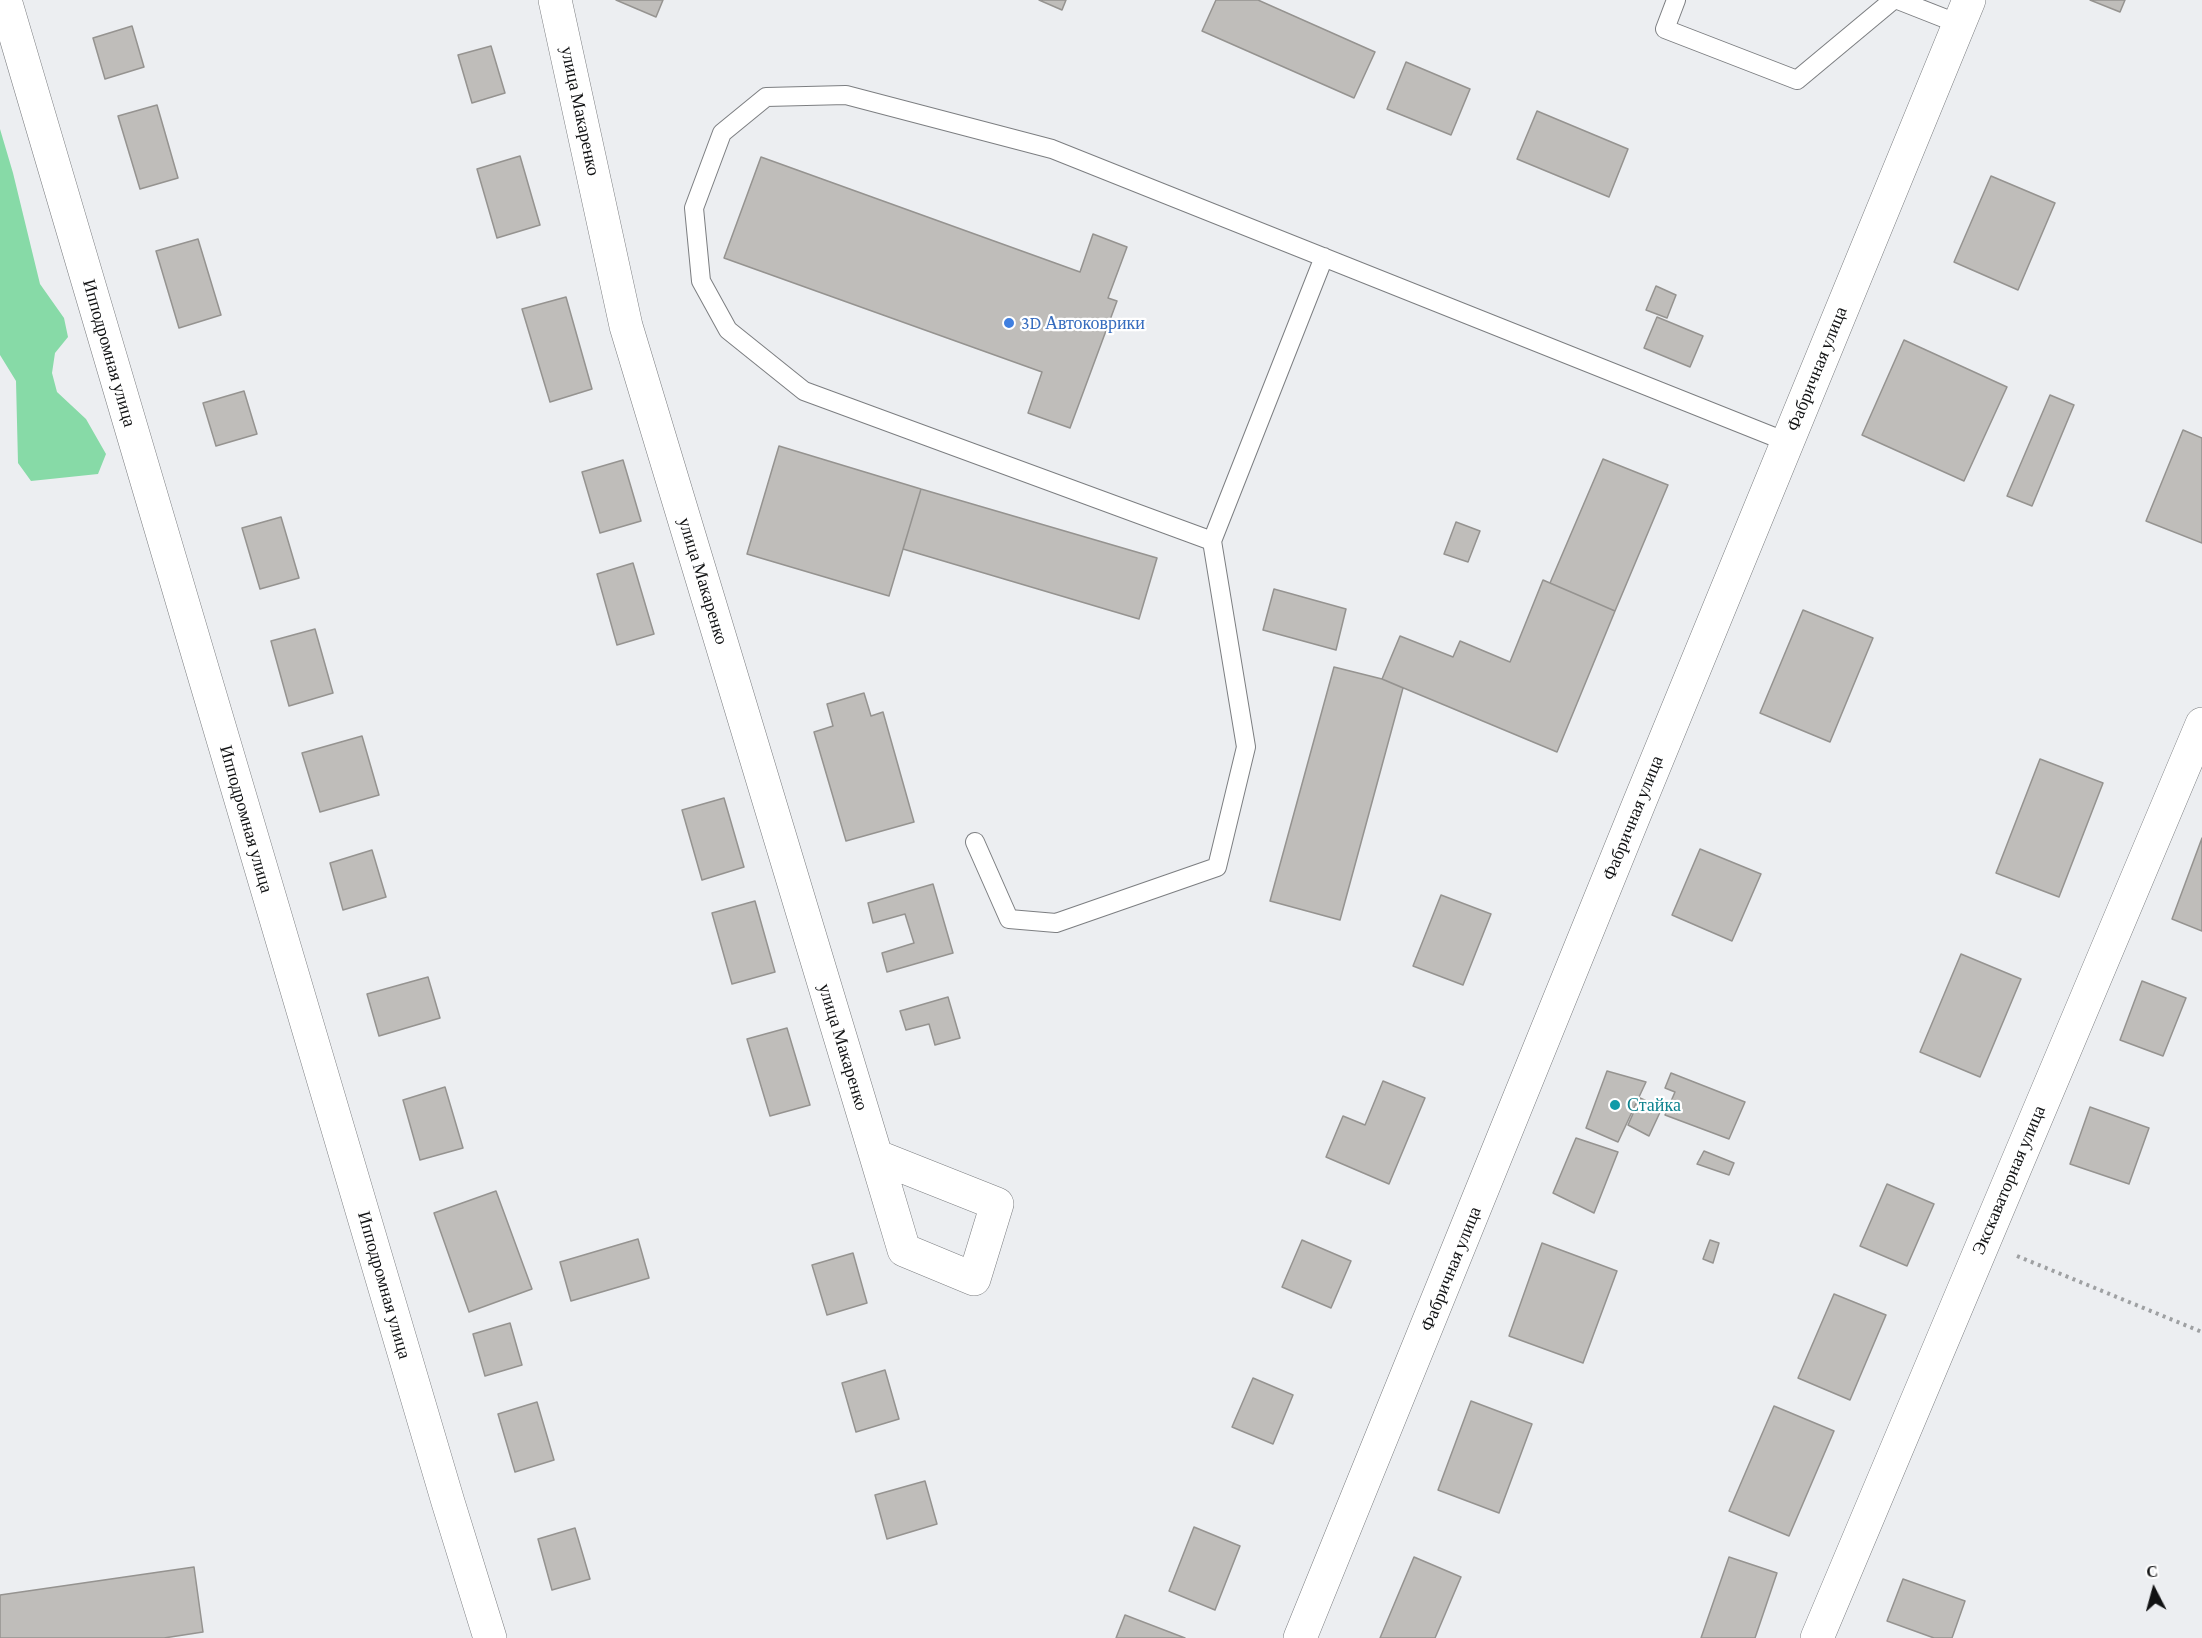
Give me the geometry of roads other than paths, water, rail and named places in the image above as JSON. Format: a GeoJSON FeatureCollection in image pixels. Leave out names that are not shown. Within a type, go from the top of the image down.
{"type":"FeatureCollection","features":[{"type":"Feature","properties":{"kind":"street","name":"Ипподромная улица"},"geometry":{"type":"LineString","coordinates":[[5,0],[490,1638]]}},
{"type":"Feature","properties":{"kind":"street","name":"улица Макаренко"},"geometry":{"type":"LineString","coordinates":[[555,0],[626,326],[876,1156]]}},
{"type":"Feature","properties":{"kind":"street","name":"Фабричная улица"},"geometry":{"type":"LineString","coordinates":[[1300,1638],[1964,12]]}},
{"type":"Feature","properties":{"kind":"street","name":"Экскаваторная улица"},"geometry":{"type":"LineString","coordinates":[[1817,1638],[2202,724]]}},
{"type":"Feature","properties":{"kind":"lane"},"geometry":{"type":"LineString","coordinates":[[1676,0],[1665,28],[1797,80],[1893,0]]}},
{"type":"Feature","properties":{"kind":"lane"},"geometry":{"type":"LineString","coordinates":[[1898,0],[1964,12]]}},
{"type":"Feature","properties":{"kind":"lane"},"geometry":{"type":"LineString","coordinates":[[1212,540],[804,391],[729,330],[701,281],[694,208],[722,133],[766,97],[846,95],[1052,149],[1787,442]]}},
{"type":"Feature","properties":{"kind":"lane"},"geometry":{"type":"LineString","coordinates":[[975,842],[1009,919],[1056,923],[1217,867],[1246,747],[1212,540],[1324,257]]}},
{"type":"Feature","properties":{"kind":"place","name":"3D Автоковрики"},"geometry":{"type":"Point","coordinates":[1009,323]}},
{"type":"Feature","properties":{"kind":"place","name":"Стайка"},"geometry":{"type":"Point","coordinates":[1615,1105]}}]}
